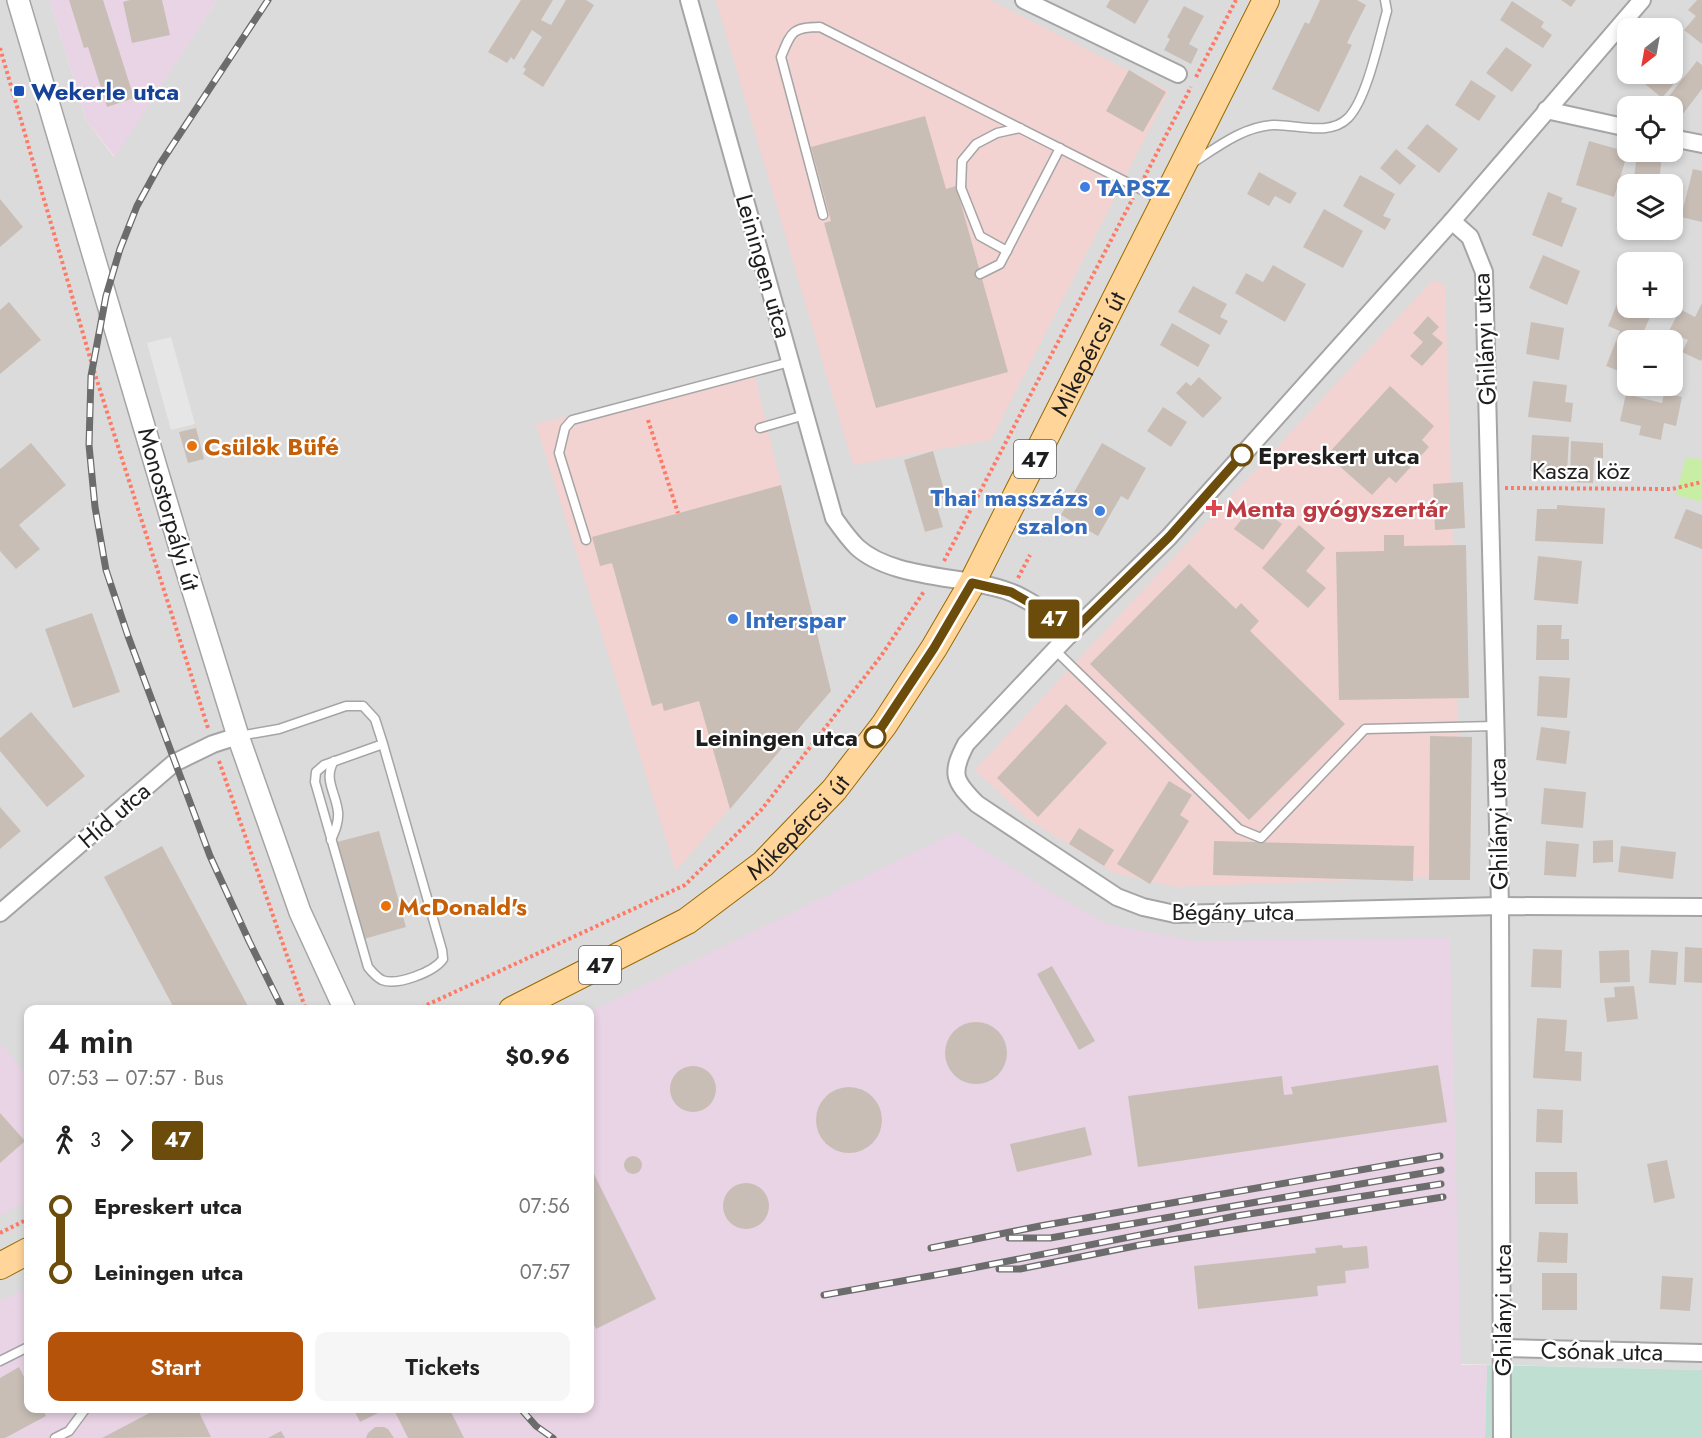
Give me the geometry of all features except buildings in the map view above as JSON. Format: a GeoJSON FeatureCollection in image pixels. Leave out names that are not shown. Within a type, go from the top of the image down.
{"type":"FeatureCollection","features":[{"type":"Feature","properties":{"kind":"main road","name":"Mikepércsi út"},"geometry":{"type":"LineString","coordinates":[[522,1005],[687,921],[763,864],[834,790],[884,725],[934,648],[972,583],[1266,0]]}},
{"type":"Feature","properties":{"kind":"main road"},"geometry":{"type":"LineString","coordinates":[[0,1266],[24,1253]]}},
{"type":"Feature","properties":{"kind":"street","name":"Monostorpályi út"},"geometry":{"type":"LineString","coordinates":[[18,0],[185,566],[238,736],[300,912],[343,1005]]}},
{"type":"Feature","properties":{"kind":"street","name":"Leiningen utca"},"geometry":{"type":"LineString","coordinates":[[689,0],[834,518],[845,535],[859,549],[881,562],[933,577],[972,583]]}},
{"type":"Feature","properties":{"kind":"street"},"geometry":{"type":"LineString","coordinates":[[1024,0],[1178,74]]}},
{"type":"Feature","properties":{"kind":"street"},"geometry":{"type":"LineString","coordinates":[[972,583],[1011,592],[1051,615],[1068,636],[1169,537],[1452,221],[1642,0]]}},
{"type":"Feature","properties":{"kind":"street"},"geometry":{"type":"LineString","coordinates":[[1546,110],[1617,126]]}},
{"type":"Feature","properties":{"kind":"street"},"geometry":{"type":"LineString","coordinates":[[1683,140],[1702,144]]}},
{"type":"Feature","properties":{"kind":"street","name":"Ghilányi utca"},"geometry":{"type":"LineString","coordinates":[[1452,221],[1470,237],[1484,272],[1500,906],[1502,1438]]}},
{"type":"Feature","properties":{"kind":"street","name":"Bégány utca"},"geometry":{"type":"LineString","coordinates":[[1068,636],[966,744],[958,758],[956,774],[960,787],[977,804],[1117,897],[1143,907],[1175,914],[1500,906],[1702,907]]}},
{"type":"Feature","properties":{"kind":"street","name":"Híd utca"},"geometry":{"type":"LineString","coordinates":[[0,913],[174,763],[213,744],[238,736]]}},
{"type":"Feature","properties":{"kind":"street","name":"Csónak utca"},"geometry":{"type":"LineString","coordinates":[[1502,1348],[1702,1353]]}},
{"type":"Feature","properties":{"kind":"lane"},"geometry":{"type":"LineString","coordinates":[[1181,171],[1249,129],[1273,125],[1326,128],[1347,119],[1360,101],[1388,11],[1385,0]]}},
{"type":"Feature","properties":{"kind":"lane"},"geometry":{"type":"LineString","coordinates":[[823,215],[781,57],[789,36],[801,27],[820,27],[1165,202]]}},
{"type":"Feature","properties":{"kind":"lane"},"geometry":{"type":"LineString","coordinates":[[1007,251],[980,236],[961,188],[962,161],[976,144],[997,134],[1020,128]]}},
{"type":"Feature","properties":{"kind":"lane"},"geometry":{"type":"LineString","coordinates":[[980,274],[1000,264],[1060,148]]}},
{"type":"Feature","properties":{"kind":"lane"},"geometry":{"type":"LineString","coordinates":[[586,540],[559,453],[565,428],[572,420],[790,362]]}},
{"type":"Feature","properties":{"kind":"lane"},"geometry":{"type":"LineString","coordinates":[[760,428],[805,415]]}},
{"type":"Feature","properties":{"kind":"lane"},"geometry":{"type":"LineString","coordinates":[[1055,650],[1239,829],[1261,838],[1365,729],[1495,726]]}},
{"type":"Feature","properties":{"kind":"lane"},"geometry":{"type":"LineString","coordinates":[[238,736],[279,729],[346,706],[363,706],[375,719],[383,744],[442,950],[443,959],[432,971],[393,982],[382,980],[368,967],[315,782],[316,772],[324,765],[383,744]]}},
{"type":"Feature","properties":{"kind":"lane"},"geometry":{"type":"LineString","coordinates":[[332,840],[338,822],[338,811],[328,776],[334,761]]}},
{"type":"Feature","properties":{"kind":"lane"},"geometry":{"type":"LineString","coordinates":[[0,1361],[24,1349]]}},
{"type":"Feature","properties":{"kind":"lane"},"geometry":{"type":"LineString","coordinates":[[55,1438],[69,1431],[82,1413]]}},
{"type":"Feature","properties":{"kind":"path"},"geometry":{"type":"LineString","coordinates":[[0,48],[93,368],[213,744],[304,1005]]}},
{"type":"Feature","properties":{"kind":"path"},"geometry":{"type":"LineString","coordinates":[[648,420],[678,513]]}},
{"type":"Feature","properties":{"kind":"path","name":"Kasza köz"},"geometry":{"type":"LineString","coordinates":[[1490,488],[1672,489],[1702,482]]}},
{"type":"Feature","properties":{"kind":"path"},"geometry":{"type":"LineString","coordinates":[[0,1233],[24,1221]]}},
{"type":"Feature","properties":{"kind":"shaded area"},"geometry":{"type":"Polygon","coordinates":[[[0,0],[50,0],[86,120],[114,157],[217,0],[1702,0],[1702,1370],[1461,1364],[558,1438],[0,1438],[0,0]]]}},
{"type":"Feature","properties":{"kind":"shaded area"},"geometry":{"type":"Polygon","coordinates":[[[50,0],[217,0],[115,157],[86,120],[50,0]]]}},
{"type":"Feature","properties":{"kind":"shaded area"},"geometry":{"type":"Polygon","coordinates":[[[716,0],[990,0],[1169,91],[991,440],[853,465],[716,0]]]}},
{"type":"Feature","properties":{"kind":"shaded area"},"geometry":{"type":"Polygon","coordinates":[[[1433,280],[1445,285],[1463,876],[1175,887],[1114,873],[1026,818],[975,770],[1433,280]]]}},
{"type":"Feature","properties":{"kind":"shaded area"},"geometry":{"type":"Polygon","coordinates":[[[171,337],[195,424],[171,430],[147,343],[171,337]]]}},
{"type":"Feature","properties":{"kind":"shaded area"},"geometry":{"type":"Polygon","coordinates":[[[753,369],[831,691],[676,871],[536,424],[753,369]]]}},
{"type":"Feature","properties":{"kind":"shaded area"},"geometry":{"type":"Polygon","coordinates":[[[955,832],[1062,899],[1107,924],[1194,941],[1450,938],[1461,1365],[1487,1365],[1485,1438],[0,1438],[0,1301],[24,1289],[24,1413],[594,1413],[594,1010],[955,832]]]}},
{"type":"Feature","properties":{"kind":"shaded area"},"geometry":{"type":"Polygon","coordinates":[[[0,1042],[24,1072],[24,1203],[0,1216],[0,1042]]]}},
{"type":"Feature","properties":{"kind":"green space"},"geometry":{"type":"Polygon","coordinates":[[[1686,458],[1702,459],[1702,502],[1676,495],[1686,458]]]}},
{"type":"Feature","properties":{"kind":"green space"},"geometry":{"type":"Polygon","coordinates":[[[1487,1365],[1702,1370],[1702,1438],[1485,1438],[1487,1365]]]}},
{"type":"Feature","properties":{"kind":"railway"},"geometry":{"type":"LineString","coordinates":[[268,0],[160,164],[137,206],[120,249],[106,296],[91,376],[89,445],[95,507],[106,570],[128,636],[210,856],[281,1005]]}},
{"type":"Feature","properties":{"kind":"railway"},"geometry":{"type":"LineString","coordinates":[[931,1248],[1040,1226],[1440,1156]]}},
{"type":"Feature","properties":{"kind":"railway"},"geometry":{"type":"LineString","coordinates":[[1009,1238],[1050,1238],[1441,1170]]}},
{"type":"Feature","properties":{"kind":"railway"},"geometry":{"type":"LineString","coordinates":[[824,1295],[1236,1216],[1441,1184]]}},
{"type":"Feature","properties":{"kind":"railway"},"geometry":{"type":"LineString","coordinates":[[999,1269],[1020,1269],[1140,1245],[1443,1197]]}},
{"type":"Feature","properties":{"kind":"railway"},"geometry":{"type":"LineString","coordinates":[[524,1413],[536,1426],[553,1438]]}},
{"type":"Feature","properties":{"kind":"bus line","name":"47"},"geometry":{"type":"LineString","coordinates":[[875,737],[934,648],[972,583],[1011,592],[1051,615],[1068,636],[1169,537],[1242,455]]}},
{"type":"Feature","properties":{"kind":"place","name":"Wekerle utca"},"geometry":{"type":"Point","coordinates":[19,91]}},
{"type":"Feature","properties":{"kind":"place","name":"TAPSZ"},"geometry":{"type":"Point","coordinates":[1085,187]}},
{"type":"Feature","properties":{"kind":"place","name":"Csülök Büfé"},"geometry":{"type":"Point","coordinates":[192,446]}},
{"type":"Feature","properties":{"kind":"place","name":"Epreskert utca"},"geometry":{"type":"Point","coordinates":[1242,455]}},
{"type":"Feature","properties":{"kind":"place","name":"Menta gyógyszertár"},"geometry":{"type":"Point","coordinates":[1214,508]}},
{"type":"Feature","properties":{"kind":"place","name":"Thai masszázs szalon"},"geometry":{"type":"Point","coordinates":[1100,511]}},
{"type":"Feature","properties":{"kind":"place","name":"Interspar"},"geometry":{"type":"Point","coordinates":[733,619]}},
{"type":"Feature","properties":{"kind":"place","name":"Leiningen utca"},"geometry":{"type":"Point","coordinates":[875,737]}},
{"type":"Feature","properties":{"kind":"place","name":"McDonald's"},"geometry":{"type":"Point","coordinates":[386,906]}}]}
